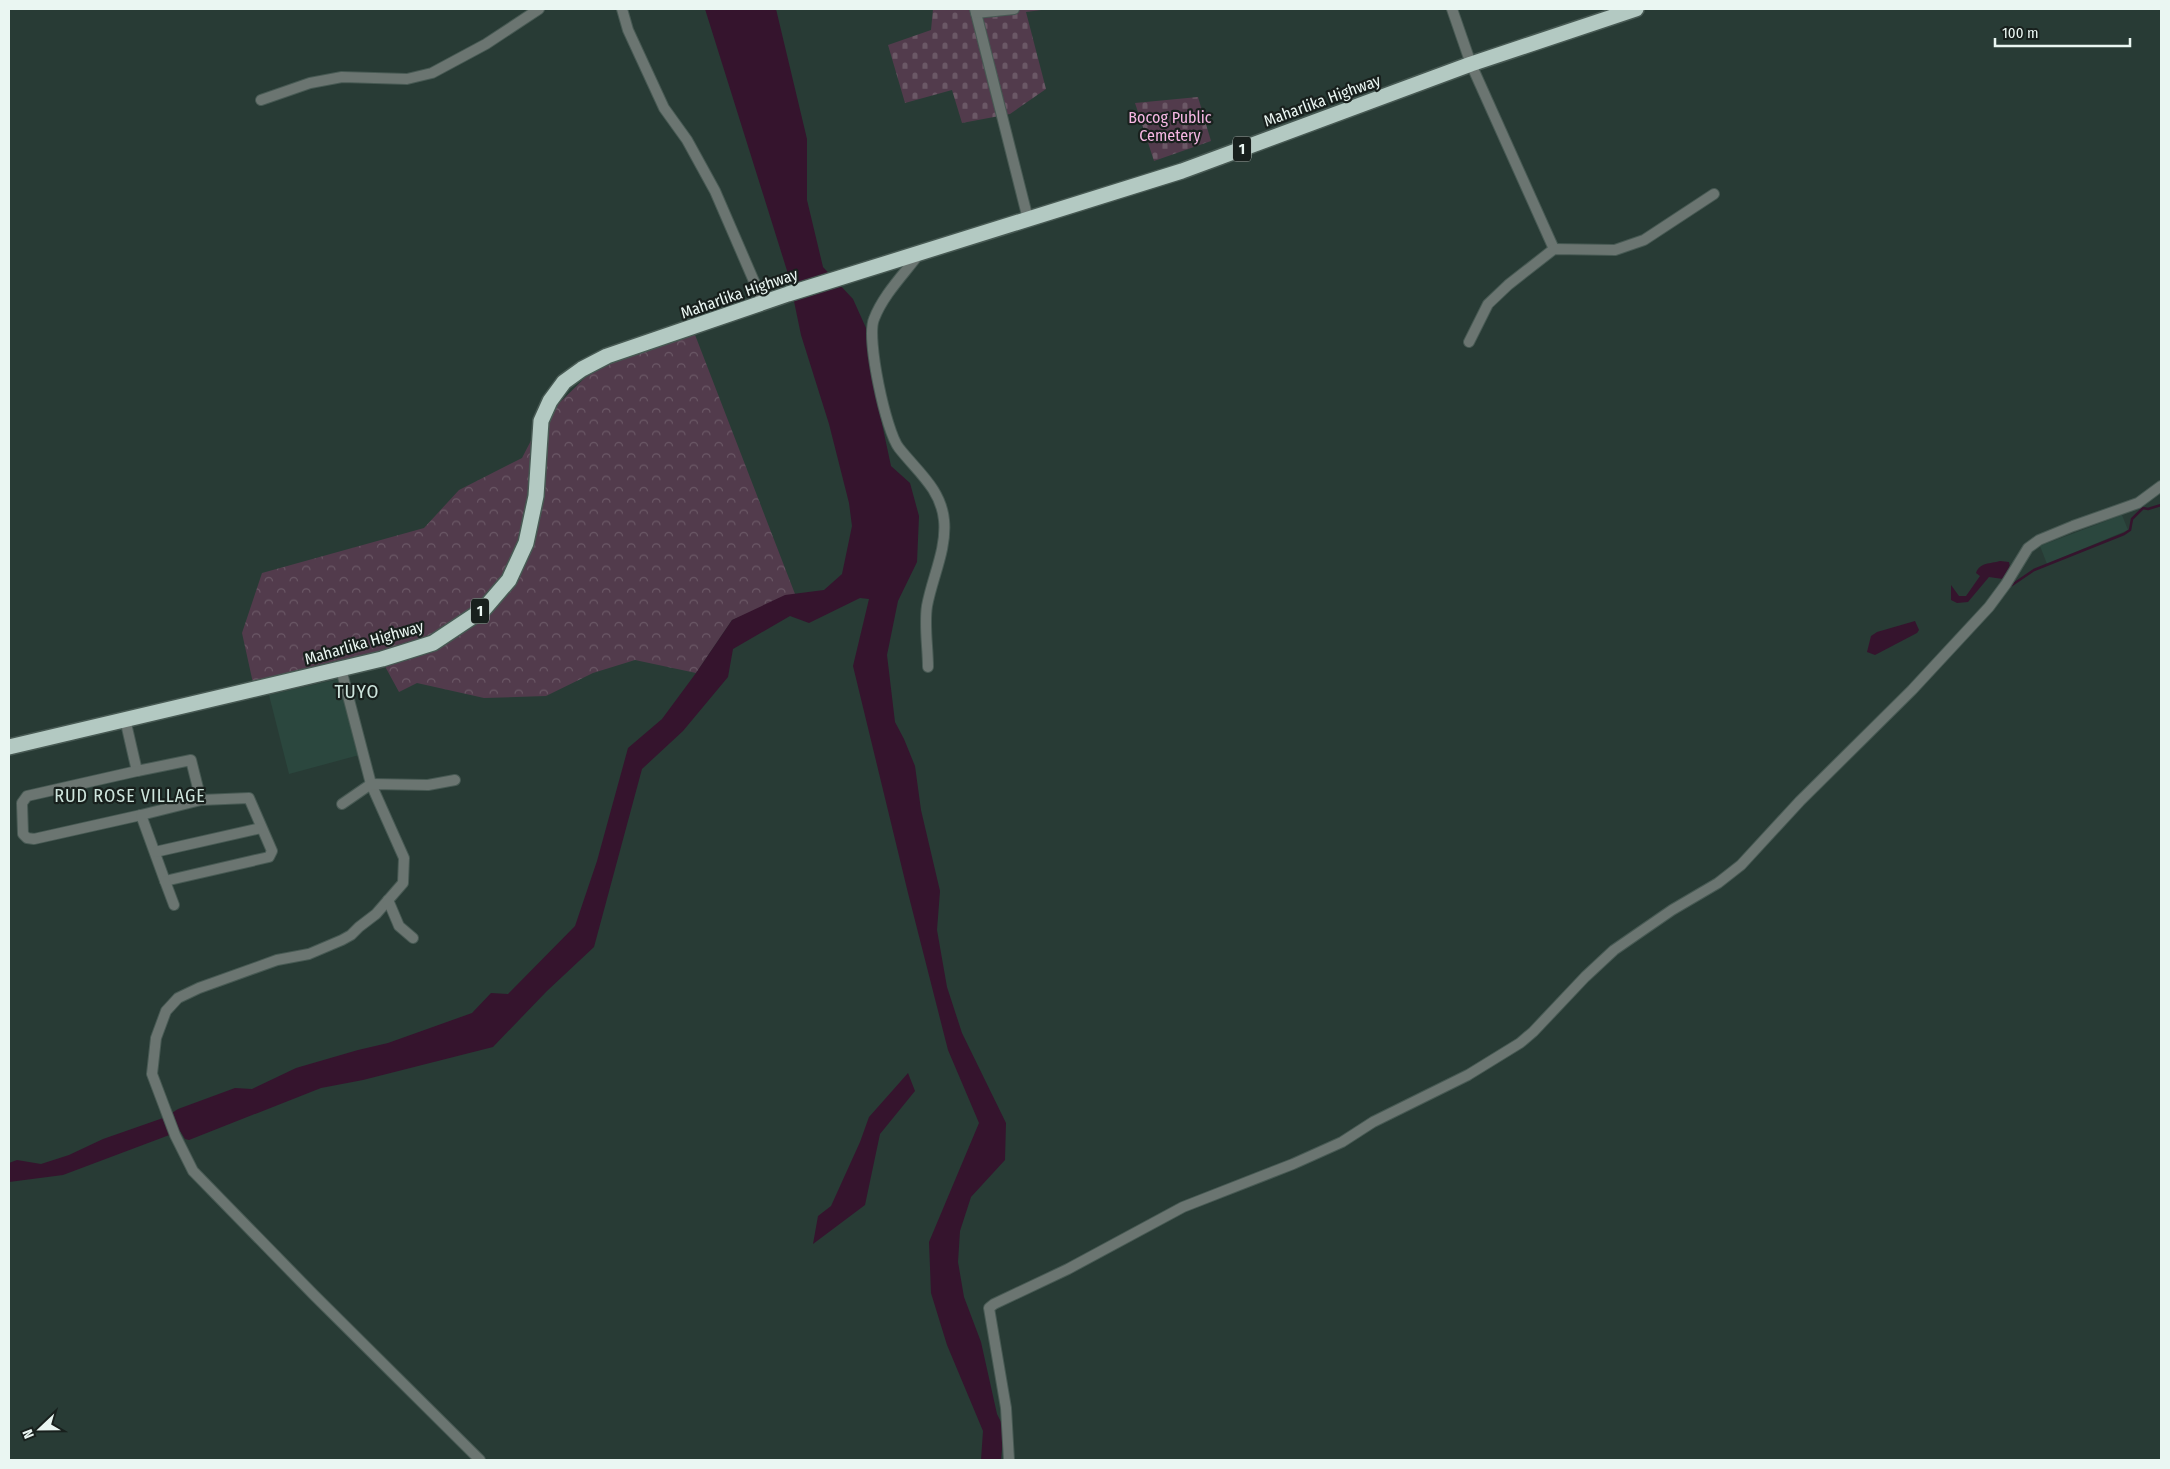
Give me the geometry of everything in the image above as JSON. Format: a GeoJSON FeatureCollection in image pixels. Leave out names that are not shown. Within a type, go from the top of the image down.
{"type":"FeatureCollection","features":[{"type":"Feature","properties":{"kind":"highway","name":"Maharlika Highway"},"geometry":{"type":"LineString","coordinates":[[9,747],[382,659],[433,643],[484,609],[509,580],[526,543],[536,496],[541,421],[550,401],[564,382],[608,356],[763,302],[1182,171],[1471,64],[1636,9]]}},
{"type":"Feature","properties":{"kind":"street"},"geometry":{"type":"LineString","coordinates":[[261,100],[310,83],[342,77],[407,79],[432,73],[486,44],[539,9]]}},
{"type":"Feature","properties":{"kind":"street"},"geometry":{"type":"LineString","coordinates":[[1014,9],[976,11],[1028,219]]}},
{"type":"Feature","properties":{"kind":"street"},"geometry":{"type":"LineString","coordinates":[[1452,9],[1471,64],[1554,249]]}},
{"type":"Feature","properties":{"kind":"street"},"geometry":{"type":"LineString","coordinates":[[620,10],[664,108],[687,140],[715,191],[763,302]]}},
{"type":"Feature","properties":{"kind":"street"},"geometry":{"type":"LineString","coordinates":[[1470,342],[1488,304],[1508,285],[1554,249],[1615,250],[1644,240],[1714,194]]}},
{"type":"Feature","properties":{"kind":"street"},"geometry":{"type":"LineString","coordinates":[[920,252],[885,299],[873,320],[871,337],[889,429],[897,446],[932,485],[940,502],[944,522],[941,550],[927,608],[928,667]]}},
{"type":"Feature","properties":{"kind":"street"},"geometry":{"type":"LineString","coordinates":[[1009,1460],[1006,1408],[989,1308],[1068,1269],[1183,1207],[1293,1164],[1342,1142],[1373,1122],[1468,1075],[1520,1043],[1614,950],[1672,910],[1718,883],[1741,865],[1800,801],[1906,696],[1989,607],[2028,548],[2039,540],[2058,532],[2138,503],[2161,486]]}},
{"type":"Feature","properties":{"kind":"street"},"geometry":{"type":"LineString","coordinates":[[341,669],[371,784],[404,858],[403,882],[376,914],[342,940],[309,954],[277,960],[199,988],[178,998],[166,1011],[156,1038],[152,1074],[175,1135],[193,1171],[314,1295],[480,1460]]}},
{"type":"Feature","properties":{"kind":"street"},"geometry":{"type":"LineString","coordinates":[[124,719],[137,771]]}},
{"type":"Feature","properties":{"kind":"street"},"geometry":{"type":"LineString","coordinates":[[165,881],[269,858],[272,851],[249,798],[201,800],[34,839],[27,838],[23,834],[22,803],[27,796],[191,760],[201,800]]}},
{"type":"Feature","properties":{"kind":"street"},"geometry":{"type":"LineString","coordinates":[[342,804],[371,784],[428,785],[454,780]]}},
{"type":"Feature","properties":{"kind":"street"},"geometry":{"type":"LineString","coordinates":[[141,815],[174,905]]}},
{"type":"Feature","properties":{"kind":"street"},"geometry":{"type":"LineString","coordinates":[[154,852],[262,828]]}},
{"type":"Feature","properties":{"kind":"street"},"geometry":{"type":"LineString","coordinates":[[388,900],[398,926],[413,938]]}},
{"type":"Feature","properties":{"kind":"shaded area"},"geometry":{"type":"Polygon","coordinates":[[[705,9],[776,9],[807,139],[807,200],[823,267],[853,299],[866,328],[875,391],[891,466],[910,483],[919,516],[917,562],[898,601],[887,655],[895,722],[915,766],[921,810],[940,891],[937,930],[947,987],[962,1033],[1006,1123],[1005,1160],[971,1197],[960,1231],[958,1262],[964,1297],[981,1342],[997,1414],[1004,1428],[1001,1460],[981,1460],[983,1431],[947,1345],[931,1293],[929,1242],[979,1123],[948,1050],[853,666],[869,599],[860,598],[809,623],[790,616],[733,649],[728,677],[683,731],[642,769],[594,947],[547,991],[493,1047],[363,1080],[321,1088],[189,1140],[185,1139],[180,1131],[63,1175],[9,1182],[9,1163],[17,1160],[41,1164],[69,1155],[103,1139],[166,1117],[178,1109],[235,1088],[252,1089],[296,1068],[388,1043],[472,1013],[491,993],[508,994],[575,926],[597,861],[628,748],[662,719],[732,620],[785,595],[824,590],[842,574],[852,526],[849,503],[829,424],[801,335],[789,277],[705,9]]]}},
{"type":"Feature","properties":{"kind":"shaded area"},"geometry":{"type":"Polygon","coordinates":[[[2122,515],[2128,530],[2047,564],[2040,546],[2122,515]]]}},
{"type":"Feature","properties":{"kind":"shaded area"},"geometry":{"type":"Polygon","coordinates":[[[2000,561],[2009,562],[2010,565],[2009,571],[2003,579],[1989,577],[1968,602],[1957,603],[1951,600],[1951,585],[1959,596],[1966,596],[1980,576],[1976,573],[1978,569],[1986,564],[2000,561]]]}},
{"type":"Feature","properties":{"kind":"shaded area"},"geometry":{"type":"Polygon","coordinates":[[[1915,621],[1919,630],[1917,633],[1875,655],[1867,652],[1871,636],[1877,632],[1915,621]]]}},
{"type":"Feature","properties":{"kind":"shaded area"},"geometry":{"type":"Polygon","coordinates":[[[343,678],[363,754],[289,774],[269,695],[343,678]]]}},
{"type":"Feature","properties":{"kind":"shaded area"},"geometry":{"type":"Polygon","coordinates":[[[908,1073],[915,1091],[880,1134],[865,1205],[813,1244],[818,1216],[831,1206],[860,1142],[869,1117],[908,1073]]]}},
{"type":"Feature","properties":{"kind":"green space"},"geometry":{"type":"Polygon","coordinates":[[[933,9],[1049,9],[1026,12],[1046,89],[1010,114],[962,123],[952,90],[905,103],[888,45],[931,30],[933,9]]]}},
{"type":"Feature","properties":{"kind":"green space","name":"Bocog Public Cemetery"},"geometry":{"type":"Polygon","coordinates":[[[1198,97],[1211,141],[1154,161],[1135,103],[1198,97]]]}},
{"type":"Feature","properties":{"kind":"green space"},"geometry":{"type":"Polygon","coordinates":[[[692,327],[795,594],[732,620],[696,673],[635,660],[593,673],[546,696],[484,698],[417,683],[399,692],[381,659],[253,683],[242,633],[262,573],[424,528],[459,490],[522,458],[541,421],[607,356],[692,327]]]}},
{"type":"Feature","properties":{"kind":"waterway"},"geometry":{"type":"LineString","coordinates":[[2009,587],[2034,570],[2124,534],[2130,530],[2132,519],[2143,508],[2148,509],[2161,505]]}},
{"type":"Feature","properties":{"kind":"district","name":"TUYO"},"geometry":{"type":"Point","coordinates":[357,691]}},
{"type":"Feature","properties":{"kind":"district","name":"RUD ROSE VILLAGE"},"geometry":{"type":"Point","coordinates":[130,796]}}]}
